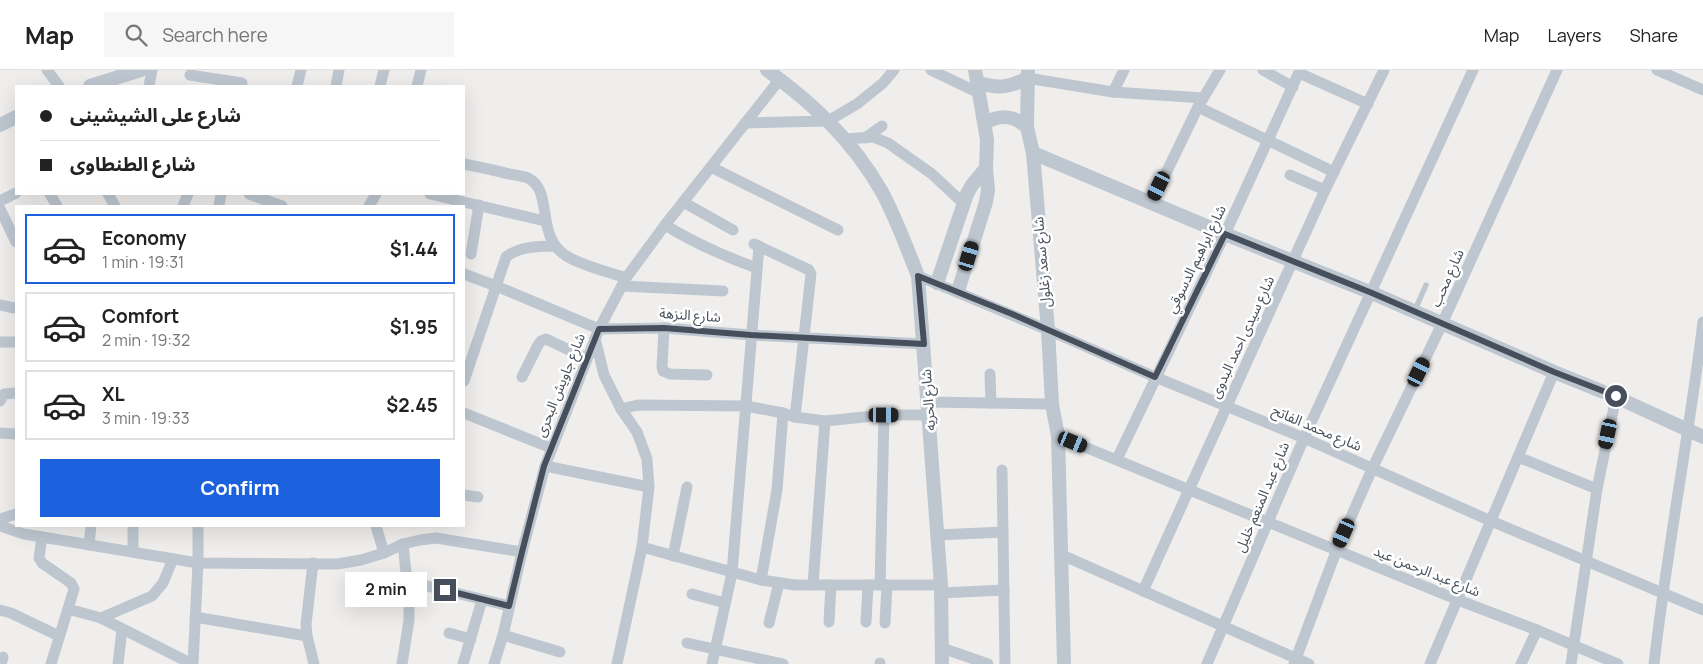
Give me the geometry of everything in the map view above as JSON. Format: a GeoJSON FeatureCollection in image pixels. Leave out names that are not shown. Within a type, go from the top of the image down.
{"type":"FeatureCollection","features":[{"type":"Feature","properties":{"kind":"street"},"geometry":{"type":"LineString","coordinates":[[47,70],[58,85]]}},
{"type":"Feature","properties":{"kind":"street"},"geometry":{"type":"LineString","coordinates":[[93,85],[141,70]]}},
{"type":"Feature","properties":{"kind":"street"},"geometry":{"type":"LineString","coordinates":[[149,85],[152,70]]}},
{"type":"Feature","properties":{"kind":"street"},"geometry":{"type":"LineString","coordinates":[[296,85],[301,70]]}},
{"type":"Feature","properties":{"kind":"street"},"geometry":{"type":"LineString","coordinates":[[336,85],[339,70]]}},
{"type":"Feature","properties":{"kind":"street"},"geometry":{"type":"LineString","coordinates":[[380,85],[384,70]]}},
{"type":"Feature","properties":{"kind":"street"},"geometry":{"type":"LineString","coordinates":[[418,85],[421,70]]}},
{"type":"Feature","properties":{"kind":"street","name":"شارع الحريه"},"geometry":{"type":"LineString","coordinates":[[768,70],[819,110],[853,148],[882,192],[918,276],[942,589],[942,664]]}},
{"type":"Feature","properties":{"kind":"street"},"geometry":{"type":"LineString","coordinates":[[745,123],[828,121],[857,104],[883,83],[894,70]]}},
{"type":"Feature","properties":{"kind":"street"},"geometry":{"type":"LineString","coordinates":[[931,70],[998,88],[1018,84],[1028,74],[1112,92],[1200,103],[1267,142],[1334,172]]}},
{"type":"Feature","properties":{"kind":"street"},"geometry":{"type":"LineString","coordinates":[[1112,92],[1124,70]]}},
{"type":"Feature","properties":{"kind":"street"},"geometry":{"type":"LineString","coordinates":[[1152,202],[1200,103],[1220,70]]}},
{"type":"Feature","properties":{"kind":"street"},"geometry":{"type":"LineString","coordinates":[[1263,70],[1293,87]]}},
{"type":"Feature","properties":{"kind":"street","name":"شارع سيدى احمد البدوى"},"geometry":{"type":"LineString","coordinates":[[1143,591],[1294,262],[1325,190],[1384,70]]}},
{"type":"Feature","properties":{"kind":"street","name":"شارع عبد المنعم خليل"},"geometry":{"type":"LineString","coordinates":[[1207,664],[1304,438],[1473,70]]}},
{"type":"Feature","properties":{"kind":"street","name":"شارع محب"},"geometry":{"type":"LineString","coordinates":[[1295,661],[1337,549],[1372,469],[1442,324],[1557,70]]}},
{"type":"Feature","properties":{"kind":"street"},"geometry":{"type":"LineString","coordinates":[[1657,70],[1703,90]]}},
{"type":"Feature","properties":{"kind":"street"},"geometry":{"type":"LineString","coordinates":[[185,85],[191,72],[242,84]]}},
{"type":"Feature","properties":{"kind":"street"},"geometry":{"type":"LineString","coordinates":[[1300,72],[1368,104]]}},
{"type":"Feature","properties":{"kind":"street","name":"شارع ابراهيم الدسوقي"},"geometry":{"type":"LineString","coordinates":[[1116,459],[1225,234],[1300,72]]}},
{"type":"Feature","properties":{"kind":"street","name":"شارع سعد زغلول"},"geometry":{"type":"LineString","coordinates":[[1028,74],[1027,126],[1033,153],[1048,330],[1052,404],[1058,436],[1064,664]]}},
{"type":"Feature","properties":{"kind":"street","name":"شارع جاويش البحرى"},"geometry":{"type":"LineString","coordinates":[[494,664],[503,635],[544,466],[597,333],[624,282],[665,225],[780,79]]}},
{"type":"Feature","properties":{"kind":"street"},"geometry":{"type":"LineString","coordinates":[[958,291],[988,190],[986,168],[987,140],[977,82]]}},
{"type":"Feature","properties":{"kind":"street"},"geometry":{"type":"LineString","coordinates":[[985,123],[993,118],[1002,116],[1020,120],[1027,126]]}},
{"type":"Feature","properties":{"kind":"street"},"geometry":{"type":"LineString","coordinates":[[0,125],[15,117]]}},
{"type":"Feature","properties":{"kind":"street"},"geometry":{"type":"LineString","coordinates":[[865,138],[882,126]]}},
{"type":"Feature","properties":{"kind":"street"},"geometry":{"type":"LineString","coordinates":[[845,139],[873,137],[888,143],[932,174],[964,204]]}},
{"type":"Feature","properties":{"kind":"street"},"geometry":{"type":"LineString","coordinates":[[1033,153],[1225,234],[1372,293],[1554,372],[1616,396],[1703,437]]}},
{"type":"Feature","properties":{"kind":"street"},"geometry":{"type":"LineString","coordinates":[[465,164],[529,178],[538,187],[543,199],[548,234],[554,246],[565,256],[624,282],[723,291]]}},
{"type":"Feature","properties":{"kind":"street"},"geometry":{"type":"LineString","coordinates":[[711,167],[838,230]]}},
{"type":"Feature","properties":{"kind":"street"},"geometry":{"type":"LineString","coordinates":[[937,282],[972,184],[986,168]]}},
{"type":"Feature","properties":{"kind":"street"},"geometry":{"type":"LineString","coordinates":[[1290,175],[1325,190]]}},
{"type":"Feature","properties":{"kind":"street"},"geometry":{"type":"LineString","coordinates":[[0,201],[15,194]]}},
{"type":"Feature","properties":{"kind":"street"},"geometry":{"type":"LineString","coordinates":[[252,195],[279,205]]}},
{"type":"Feature","properties":{"kind":"street"},"geometry":{"type":"LineString","coordinates":[[442,199],[479,205],[546,221]]}},
{"type":"Feature","properties":{"kind":"street"},"geometry":{"type":"LineString","coordinates":[[683,202],[733,230]]}},
{"type":"Feature","properties":{"kind":"street"},"geometry":{"type":"LineString","coordinates":[[471,254],[479,205]]}},
{"type":"Feature","properties":{"kind":"street"},"geometry":{"type":"LineString","coordinates":[[0,209],[15,240]]}},
{"type":"Feature","properties":{"kind":"street"},"geometry":{"type":"LineString","coordinates":[[665,225],[694,243],[717,254],[757,268]]}},
{"type":"Feature","properties":{"kind":"street"},"geometry":{"type":"LineString","coordinates":[[712,664],[732,572],[757,268],[756,245],[809,270],[811,274],[795,417]]}},
{"type":"Feature","properties":{"kind":"street"},"geometry":{"type":"LineString","coordinates":[[465,378],[506,257],[520,249],[554,246]]}},
{"type":"Feature","properties":{"kind":"street","name":"شارع النزهة"},"geometry":{"type":"LineString","coordinates":[[465,274],[496,286],[597,333],[664,328],[751,335],[924,344]]}},
{"type":"Feature","properties":{"kind":"street","name":"شارع محمد الفاتح"},"geometry":{"type":"LineString","coordinates":[[918,276],[937,282],[1155,377],[1304,438],[1491,521],[1703,610]]}},
{"type":"Feature","properties":{"kind":"street"},"geometry":{"type":"LineString","coordinates":[[0,305],[14,308]]}},
{"type":"Feature","properties":{"kind":"street"},"geometry":{"type":"LineString","coordinates":[[1654,664],[1662,592],[1701,353],[1703,322]]}},
{"type":"Feature","properties":{"kind":"street"},"geometry":{"type":"LineString","coordinates":[[664,328],[663,371],[670,374],[707,376]]}},
{"type":"Feature","properties":{"kind":"street"},"geometry":{"type":"LineString","coordinates":[[597,333],[604,375],[621,409],[638,432],[647,459],[649,487],[642,547],[617,664]]}},
{"type":"Feature","properties":{"kind":"street"},"geometry":{"type":"LineString","coordinates":[[522,377],[538,345],[546,339],[586,358]]}},
{"type":"Feature","properties":{"kind":"street"},"geometry":{"type":"LineString","coordinates":[[0,342],[15,342]]}},
{"type":"Feature","properties":{"kind":"street"},"geometry":{"type":"LineString","coordinates":[[1430,664],[1554,372]]}},
{"type":"Feature","properties":{"kind":"street"},"geometry":{"type":"LineString","coordinates":[[990,374],[991,403]]}},
{"type":"Feature","properties":{"kind":"street"},"geometry":{"type":"LineString","coordinates":[[0,401],[4,394],[15,393]]}},
{"type":"Feature","properties":{"kind":"street"},"geometry":{"type":"LineString","coordinates":[[1571,664],[1597,490],[1616,396]]}},
{"type":"Feature","properties":{"kind":"street"},"geometry":{"type":"LineString","coordinates":[[621,409],[638,405],[746,406],[795,417],[825,421],[991,403],[1052,404]]}},
{"type":"Feature","properties":{"kind":"street"},"geometry":{"type":"LineString","coordinates":[[465,413],[551,448]]}},
{"type":"Feature","properties":{"kind":"street"},"geometry":{"type":"LineString","coordinates":[[761,580],[777,490],[783,413]]}},
{"type":"Feature","properties":{"kind":"street"},"geometry":{"type":"LineString","coordinates":[[884,415],[885,624]]}},
{"type":"Feature","properties":{"kind":"street"},"geometry":{"type":"LineString","coordinates":[[814,585],[825,421]]}},
{"type":"Feature","properties":{"kind":"street"},"geometry":{"type":"LineString","coordinates":[[0,433],[15,434]]}},
{"type":"Feature","properties":{"kind":"street","name":"شارع عبد الرحمن عيد"},"geometry":{"type":"LineString","coordinates":[[1058,436],[1618,664]]}},
{"type":"Feature","properties":{"kind":"street"},"geometry":{"type":"LineString","coordinates":[[1518,457],[1597,490]]}},
{"type":"Feature","properties":{"kind":"street"},"geometry":{"type":"LineString","coordinates":[[544,466],[649,487]]}},
{"type":"Feature","properties":{"kind":"street"},"geometry":{"type":"LineString","coordinates":[[1002,470],[1005,664]]}},
{"type":"Feature","properties":{"kind":"street"},"geometry":{"type":"LineString","coordinates":[[673,556],[687,487]]}},
{"type":"Feature","properties":{"kind":"street"},"geometry":{"type":"LineString","coordinates":[[465,495],[478,497]]}},
{"type":"Feature","properties":{"kind":"street"},"geometry":{"type":"LineString","coordinates":[[0,519],[15,514]]}},
{"type":"Feature","properties":{"kind":"street"},"geometry":{"type":"LineString","coordinates":[[0,526],[24,534],[198,563],[337,564],[353,562],[384,553],[404,544],[436,538],[522,552]]}},
{"type":"Feature","properties":{"kind":"street"},"geometry":{"type":"LineString","coordinates":[[89,545],[91,527]]}},
{"type":"Feature","properties":{"kind":"street"},"geometry":{"type":"LineString","coordinates":[[133,527],[133,552]]}},
{"type":"Feature","properties":{"kind":"street"},"geometry":{"type":"LineString","coordinates":[[68,609],[101,618],[193,664],[198,527]]}},
{"type":"Feature","properties":{"kind":"street"},"geometry":{"type":"LineString","coordinates":[[376,527],[384,553]]}},
{"type":"Feature","properties":{"kind":"street"},"geometry":{"type":"LineString","coordinates":[[938,535],[1003,532]]}},
{"type":"Feature","properties":{"kind":"street"},"geometry":{"type":"LineString","coordinates":[[42,537],[40,558],[42,563],[72,583],[74,589],[51,664]]}},
{"type":"Feature","properties":{"kind":"street"},"geometry":{"type":"LineString","coordinates":[[402,664],[409,620],[404,544]]}},
{"type":"Feature","properties":{"kind":"street"},"geometry":{"type":"LineString","coordinates":[[642,547],[761,580],[779,583],[1004,590]]}},
{"type":"Feature","properties":{"kind":"street"},"geometry":{"type":"LineString","coordinates":[[1062,555],[1224,625],[1295,661],[1309,664]]}},
{"type":"Feature","properties":{"kind":"street"},"geometry":{"type":"LineString","coordinates":[[101,618],[152,596],[163,583],[173,559]]}},
{"type":"Feature","properties":{"kind":"street"},"geometry":{"type":"LineString","coordinates":[[313,564],[306,624],[314,664]]}},
{"type":"Feature","properties":{"kind":"street"},"geometry":{"type":"LineString","coordinates":[[407,581],[509,606]]}},
{"type":"Feature","properties":{"kind":"street"},"geometry":{"type":"LineString","coordinates":[[769,623],[779,583]]}},
{"type":"Feature","properties":{"kind":"street"},"geometry":{"type":"LineString","coordinates":[[829,622],[831,585]]}},
{"type":"Feature","properties":{"kind":"street"},"geometry":{"type":"LineString","coordinates":[[866,622],[868,585]]}},
{"type":"Feature","properties":{"kind":"street"},"geometry":{"type":"LineString","coordinates":[[692,594],[725,603]]}},
{"type":"Feature","properties":{"kind":"street"},"geometry":{"type":"LineString","coordinates":[[463,664],[482,600]]}},
{"type":"Feature","properties":{"kind":"street"},"geometry":{"type":"LineString","coordinates":[[0,610],[11,613],[59,636]]}},
{"type":"Feature","properties":{"kind":"street"},"geometry":{"type":"LineString","coordinates":[[196,617],[307,636]]}},
{"type":"Feature","properties":{"kind":"street"},"geometry":{"type":"LineString","coordinates":[[118,664],[122,629]]}},
{"type":"Feature","properties":{"kind":"street"},"geometry":{"type":"LineString","coordinates":[[1521,664],[1537,630]]}},
{"type":"Feature","properties":{"kind":"street"},"geometry":{"type":"LineString","coordinates":[[449,633],[470,639]]}},
{"type":"Feature","properties":{"kind":"street"},"geometry":{"type":"LineString","coordinates":[[503,635],[560,652]]}},
{"type":"Feature","properties":{"kind":"street"},"geometry":{"type":"LineString","coordinates":[[687,643],[715,649],[746,660],[776,663]]}},
{"type":"Feature","properties":{"kind":"street"},"geometry":{"type":"LineString","coordinates":[[942,648],[988,664]]}},
{"type":"Feature","properties":{"kind":"lane"},"geometry":{"type":"LineString","coordinates":[[1415,312],[1426,285]]}},
{"type":"Feature","properties":{"kind":"route"},"geometry":{"type":"LineString","coordinates":[[445,590],[509,606],[544,466],[599,329],[664,328],[751,335],[924,344],[918,276],[937,282],[1155,377],[1225,234],[1372,293],[1554,372],[1616,396]]}}]}
